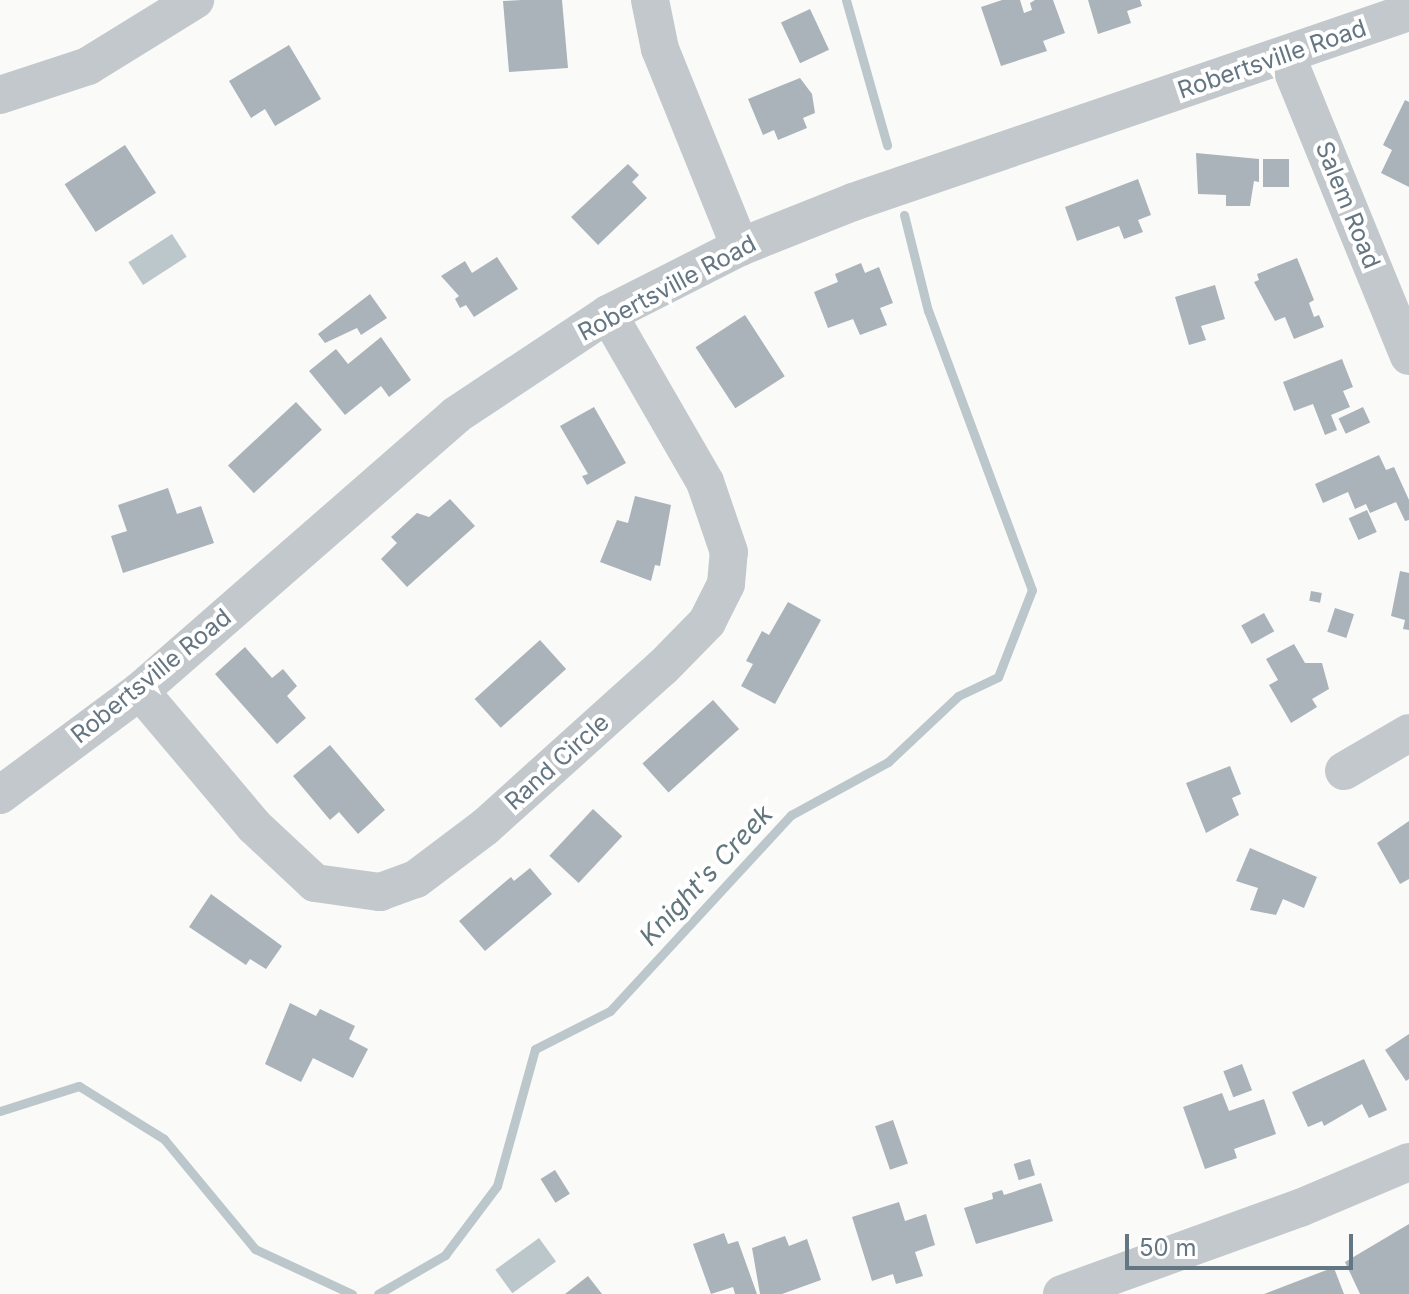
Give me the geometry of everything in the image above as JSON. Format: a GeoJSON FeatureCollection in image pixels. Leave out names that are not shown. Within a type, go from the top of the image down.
{"type":"FeatureCollection","features":[{"type":"Feature","properties":{"kind":"street"},"geometry":{"type":"LineString","coordinates":[[0,95],[88,66],[195,0]]}},
{"type":"Feature","properties":{"kind":"street"},"geometry":{"type":"LineString","coordinates":[[650,0],[660,49],[740,247]]}},
{"type":"Feature","properties":{"kind":"street","name":"Robertsville Road"},"geometry":{"type":"LineString","coordinates":[[0,795],[140,691],[456,415],[608,314],[740,247],[853,202],[1409,12]]}},
{"type":"Feature","properties":{"kind":"street","name":"Salem Road"},"geometry":{"type":"LineString","coordinates":[[1286,55],[1409,356]]}},
{"type":"Feature","properties":{"kind":"street","name":"Rand Circle"},"geometry":{"type":"LineString","coordinates":[[140,691],[262,835],[315,883],[380,892],[416,879],[485,827],[663,667],[707,622],[726,584],[729,552],[705,482],[608,314]]}},
{"type":"Feature","properties":{"kind":"street"},"geometry":{"type":"LineString","coordinates":[[1344,771],[1409,733]]}},
{"type":"Feature","properties":{"kind":"street"},"geometry":{"type":"LineString","coordinates":[[1062,1294],[1300,1208],[1409,1162]]}},
{"type":"Feature","properties":{"kind":"shaded area"},"geometry":{"type":"Polygon","coordinates":[[[172,234],[187,257],[143,285],[128,262],[172,234]]]}},
{"type":"Feature","properties":{"kind":"shaded area"},"geometry":{"type":"Polygon","coordinates":[[[539,1238],[556,1261],[512,1293],[495,1270],[539,1238]]]}},
{"type":"Feature","properties":{"kind":"building"},"geometry":{"type":"Polygon","coordinates":[[[562,0],[568,68],[509,72],[503,1],[562,0]]]}},
{"type":"Feature","properties":{"kind":"building"},"geometry":{"type":"Polygon","coordinates":[[[1002,0],[1020,0],[1024,13],[1032,10],[1030,3],[1035,0],[1053,0],[1065,33],[1043,41],[1047,51],[1001,66],[981,7],[1002,0]]]}},
{"type":"Feature","properties":{"kind":"building"},"geometry":{"type":"Polygon","coordinates":[[[1088,0],[1140,0],[1142,6],[1127,11],[1131,23],[1098,34],[1088,0]]]}},
{"type":"Feature","properties":{"kind":"building"},"geometry":{"type":"Polygon","coordinates":[[[810,9],[829,50],[800,63],[781,23],[810,9]]]}},
{"type":"Feature","properties":{"kind":"building"},"geometry":{"type":"Polygon","coordinates":[[[289,45],[321,99],[275,126],[265,109],[251,118],[229,81],[289,45]]]}},
{"type":"Feature","properties":{"kind":"building"},"geometry":{"type":"Polygon","coordinates":[[[800,78],[812,94],[815,113],[803,118],[807,128],[778,140],[774,130],[763,135],[748,99],[800,78]]]}},
{"type":"Feature","properties":{"kind":"building"},"geometry":{"type":"Polygon","coordinates":[[[1405,100],[1409,102],[1409,187],[1381,173],[1392,150],[1383,145],[1405,100]]]}},
{"type":"Feature","properties":{"kind":"building"},"geometry":{"type":"Polygon","coordinates":[[[125,145],[156,193],[96,232],[65,184],[125,145]]]}},
{"type":"Feature","properties":{"kind":"building"},"geometry":{"type":"Polygon","coordinates":[[[1196,153],[1259,159],[1259,182],[1254,181],[1250,206],[1226,206],[1226,195],[1198,194],[1196,153]]]}},
{"type":"Feature","properties":{"kind":"building"},"geometry":{"type":"Polygon","coordinates":[[[1263,159],[1289,159],[1289,187],[1263,187],[1263,159]]]}},
{"type":"Feature","properties":{"kind":"building"},"geometry":{"type":"Polygon","coordinates":[[[628,164],[639,175],[632,182],[647,198],[598,245],[571,217],[628,164]]]}},
{"type":"Feature","properties":{"kind":"building"},"geometry":{"type":"Polygon","coordinates":[[[1138,179],[1151,215],[1138,220],[1143,232],[1124,239],[1119,226],[1077,241],[1065,207],[1138,179]]]}},
{"type":"Feature","properties":{"kind":"building"},"geometry":{"type":"Polygon","coordinates":[[[497,257],[518,289],[474,317],[466,305],[460,308],[455,299],[459,296],[441,276],[465,261],[472,273],[497,257]]]}},
{"type":"Feature","properties":{"kind":"building"},"geometry":{"type":"Polygon","coordinates":[[[1297,258],[1314,300],[1309,303],[1314,317],[1319,315],[1324,327],[1294,339],[1285,317],[1275,321],[1254,282],[1259,280],[1257,274],[1297,258]]]}},
{"type":"Feature","properties":{"kind":"building"},"geometry":{"type":"Polygon","coordinates":[[[861,263],[865,273],[879,267],[893,303],[880,308],[887,325],[860,335],[853,319],[828,328],[814,292],[838,282],[835,274],[861,263]]]}},
{"type":"Feature","properties":{"kind":"building"},"geometry":{"type":"Polygon","coordinates":[[[1215,285],[1225,319],[1201,326],[1206,340],[1189,345],[1175,297],[1215,285]]]}},
{"type":"Feature","properties":{"kind":"building"},"geometry":{"type":"Polygon","coordinates":[[[370,294],[387,318],[361,335],[357,328],[325,343],[318,334],[370,294]]]}},
{"type":"Feature","properties":{"kind":"building"},"geometry":{"type":"Polygon","coordinates":[[[745,315],[785,376],[735,408],[696,347],[745,315]]]}},
{"type":"Feature","properties":{"kind":"building"},"geometry":{"type":"Polygon","coordinates":[[[381,337],[411,380],[389,397],[381,386],[345,415],[309,371],[336,349],[348,364],[381,337]]]}},
{"type":"Feature","properties":{"kind":"building"},"geometry":{"type":"Polygon","coordinates":[[[1342,359],[1353,387],[1343,391],[1350,407],[1331,415],[1337,430],[1325,435],[1313,404],[1294,411],[1283,382],[1342,359]]]}},
{"type":"Feature","properties":{"kind":"building"},"geometry":{"type":"Polygon","coordinates":[[[296,402],[322,430],[254,493],[228,465],[296,402]]]}},
{"type":"Feature","properties":{"kind":"building"},"geometry":{"type":"Polygon","coordinates":[[[594,407],[626,463],[587,485],[582,476],[588,474],[560,426],[594,407]]]}},
{"type":"Feature","properties":{"kind":"building"},"geometry":{"type":"Polygon","coordinates":[[[1363,407],[1370,422],[1346,434],[1339,418],[1363,407]]]}},
{"type":"Feature","properties":{"kind":"building"},"geometry":{"type":"Polygon","coordinates":[[[1379,455],[1386,470],[1394,467],[1409,500],[1409,520],[1405,521],[1396,502],[1370,513],[1366,504],[1355,509],[1348,492],[1323,503],[1315,484],[1379,455]]]}},
{"type":"Feature","properties":{"kind":"building"},"geometry":{"type":"Polygon","coordinates":[[[168,488],[177,514],[201,506],[214,543],[123,573],[111,536],[127,531],[118,505],[168,488]]]}},
{"type":"Feature","properties":{"kind":"building"},"geometry":{"type":"Polygon","coordinates":[[[635,496],[671,505],[660,566],[655,565],[651,581],[600,562],[617,520],[628,523],[635,496]]]}},
{"type":"Feature","properties":{"kind":"building"},"geometry":{"type":"Polygon","coordinates":[[[450,499],[475,526],[407,587],[381,559],[397,543],[391,537],[417,513],[429,517],[450,499]]]}},
{"type":"Feature","properties":{"kind":"building"},"geometry":{"type":"Polygon","coordinates":[[[1367,510],[1377,532],[1358,540],[1349,518],[1367,510]]]}},
{"type":"Feature","properties":{"kind":"building"},"geometry":{"type":"Polygon","coordinates":[[[1400,571],[1409,573],[1409,630],[1403,629],[1405,620],[1391,616],[1400,571]]]}},
{"type":"Feature","properties":{"kind":"building"},"geometry":{"type":"Polygon","coordinates":[[[1311,591],[1322,593],[1320,603],[1309,601],[1311,591]]]}},
{"type":"Feature","properties":{"kind":"building"},"geometry":{"type":"Polygon","coordinates":[[[788,602],[821,620],[775,704],[741,686],[753,664],[746,661],[762,631],[769,635],[788,602]]]}},
{"type":"Feature","properties":{"kind":"building"},"geometry":{"type":"Polygon","coordinates":[[[1335,608],[1354,614],[1346,638],[1327,632],[1335,608]]]}},
{"type":"Feature","properties":{"kind":"building"},"geometry":{"type":"Polygon","coordinates":[[[1264,613],[1274,631],[1251,644],[1241,626],[1264,613]]]}},
{"type":"Feature","properties":{"kind":"building"},"geometry":{"type":"Polygon","coordinates":[[[540,640],[566,669],[501,728],[475,699],[540,640]]]}},
{"type":"Feature","properties":{"kind":"building"},"geometry":{"type":"Polygon","coordinates":[[[1294,644],[1305,663],[1322,663],[1329,689],[1312,699],[1317,707],[1291,723],[1269,685],[1278,680],[1266,659],[1294,644]]]}},
{"type":"Feature","properties":{"kind":"building"},"geometry":{"type":"Polygon","coordinates":[[[245,647],[272,678],[283,669],[297,686],[287,696],[306,718],[277,744],[215,674],[245,647]]]}},
{"type":"Feature","properties":{"kind":"building"},"geometry":{"type":"Polygon","coordinates":[[[713,700],[739,729],[668,793],[642,764],[713,700]]]}},
{"type":"Feature","properties":{"kind":"building"},"geometry":{"type":"Polygon","coordinates":[[[330,745],[385,810],[358,834],[339,812],[330,820],[293,776],[330,745]]]}},
{"type":"Feature","properties":{"kind":"building"},"geometry":{"type":"Polygon","coordinates":[[[1230,766],[1241,794],[1232,798],[1239,815],[1206,833],[1186,783],[1230,766]]]}},
{"type":"Feature","properties":{"kind":"building"},"geometry":{"type":"Polygon","coordinates":[[[593,809],[622,836],[579,883],[549,856],[593,809]]]}},
{"type":"Feature","properties":{"kind":"building"},"geometry":{"type":"Polygon","coordinates":[[[1409,821],[1409,879],[1400,884],[1377,843],[1409,821]]]}},
{"type":"Feature","properties":{"kind":"building"},"geometry":{"type":"Polygon","coordinates":[[[1250,848],[1317,877],[1304,908],[1283,899],[1276,915],[1250,910],[1258,888],[1236,881],[1250,848]]]}},
{"type":"Feature","properties":{"kind":"building"},"geometry":{"type":"Polygon","coordinates":[[[530,868],[552,894],[485,951],[459,921],[511,877],[514,881],[530,868]]]}},
{"type":"Feature","properties":{"kind":"building"},"geometry":{"type":"Polygon","coordinates":[[[211,894],[282,946],[266,969],[250,959],[246,965],[189,927],[211,894]]]}},
{"type":"Feature","properties":{"kind":"building"},"geometry":{"type":"Polygon","coordinates":[[[290,1003],[316,1016],[320,1009],[355,1026],[349,1039],[368,1049],[353,1078],[313,1058],[301,1082],[265,1064],[290,1003]]]}},
{"type":"Feature","properties":{"kind":"building"},"geometry":{"type":"Polygon","coordinates":[[[1409,1034],[1409,1079],[1406,1081],[1385,1050],[1409,1034]]]}},
{"type":"Feature","properties":{"kind":"building"},"geometry":{"type":"Polygon","coordinates":[[[1364,1059],[1387,1110],[1369,1118],[1362,1104],[1324,1126],[1322,1121],[1308,1127],[1292,1092],[1364,1059]]]}},
{"type":"Feature","properties":{"kind":"building"},"geometry":{"type":"Polygon","coordinates":[[[1242,1064],[1252,1090],[1233,1097],[1223,1071],[1242,1064]]]}},
{"type":"Feature","properties":{"kind":"building"},"geometry":{"type":"Polygon","coordinates":[[[1222,1093],[1229,1111],[1264,1099],[1276,1134],[1234,1149],[1237,1158],[1205,1169],[1183,1107],[1222,1093]]]}},
{"type":"Feature","properties":{"kind":"building"},"geometry":{"type":"Polygon","coordinates":[[[893,1120],[908,1163],[890,1170],[875,1126],[893,1120]]]}},
{"type":"Feature","properties":{"kind":"building"},"geometry":{"type":"Polygon","coordinates":[[[1030,1159],[1035,1175],[1019,1180],[1014,1164],[1030,1159]]]}},
{"type":"Feature","properties":{"kind":"building"},"geometry":{"type":"Polygon","coordinates":[[[555,1170],[570,1194],[555,1203],[541,1179],[555,1170]]]}},
{"type":"Feature","properties":{"kind":"building"},"geometry":{"type":"Polygon","coordinates":[[[1041,1183],[1053,1221],[976,1244],[964,1208],[993,1199],[992,1193],[1002,1190],[1004,1195],[1041,1183]]]}},
{"type":"Feature","properties":{"kind":"building"},"geometry":{"type":"Polygon","coordinates":[[[899,1202],[905,1221],[926,1214],[935,1245],[915,1252],[923,1276],[896,1284],[893,1274],[872,1281],[852,1217],[899,1202]]]}},
{"type":"Feature","properties":{"kind":"building"},"geometry":{"type":"Polygon","coordinates":[[[1409,1224],[1409,1294],[1360,1294],[1345,1262],[1409,1224]]]}},
{"type":"Feature","properties":{"kind":"building"},"geometry":{"type":"Polygon","coordinates":[[[724,1233],[728,1244],[738,1241],[757,1294],[735,1294],[733,1287],[711,1294],[693,1244],[724,1233]]]}},
{"type":"Feature","properties":{"kind":"building"},"geometry":{"type":"Polygon","coordinates":[[[785,1236],[789,1246],[807,1239],[821,1280],[782,1294],[760,1294],[752,1248],[785,1236]]]}},
{"type":"Feature","properties":{"kind":"building"},"geometry":{"type":"Polygon","coordinates":[[[1334,1268],[1344,1294],[1264,1294],[1324,1271],[1334,1268]]]}},
{"type":"Feature","properties":{"kind":"building"},"geometry":{"type":"Polygon","coordinates":[[[588,1276],[602,1294],[565,1294],[588,1276]]]}},
{"type":"Feature","properties":{"kind":"waterway","name":"Knight's Creek"},"geometry":{"type":"LineString","coordinates":[[846,0],[887,145]]}},
{"type":"Feature","properties":{"kind":"waterway","name":"Knight's Creek"},"geometry":{"type":"LineString","coordinates":[[378,1294],[445,1255],[497,1186],[535,1049],[610,1011],[791,815],[888,762],[958,696],[998,677],[1032,590],[928,311],[904,215]]}},
{"type":"Feature","properties":{"kind":"waterway"},"geometry":{"type":"LineString","coordinates":[[0,1111],[79,1086],[164,1139],[255,1249],[352,1294]]}}]}
